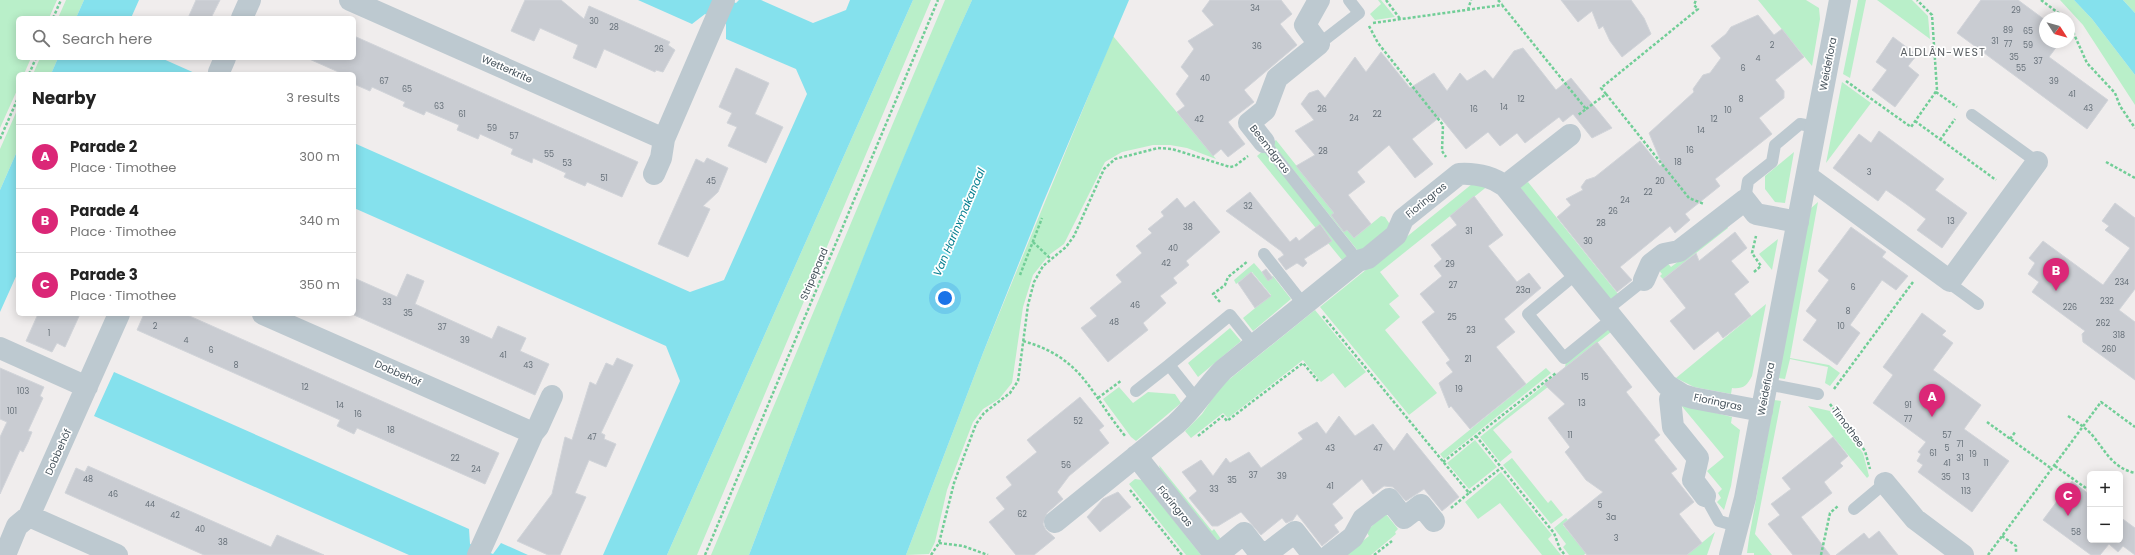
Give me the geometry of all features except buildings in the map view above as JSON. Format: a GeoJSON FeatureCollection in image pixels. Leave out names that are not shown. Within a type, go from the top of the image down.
{"type":"FeatureCollection","features":[{"type":"Feature","properties":{"kind":"street"},"geometry":{"type":"LineString","coordinates":[[243,16],[250,0]]}},
{"type":"Feature","properties":{"kind":"street","name":"Wetterkrite"},"geometry":{"type":"LineString","coordinates":[[350,0],[664,139]]}},
{"type":"Feature","properties":{"kind":"street"},"geometry":{"type":"LineString","coordinates":[[654,174],[661,158],[664,139],[724,0]]}},
{"type":"Feature","properties":{"kind":"street"},"geometry":{"type":"LineString","coordinates":[[1319,0],[1305,25],[1319,44]]}},
{"type":"Feature","properties":{"kind":"street","name":"Weideflora"},"geometry":{"type":"LineString","coordinates":[[1730,555],[1746,498],[1840,0]]}},
{"type":"Feature","properties":{"kind":"street","name":"Beemdgras"},"geometry":{"type":"LineString","coordinates":[[1264,142],[1249,123],[1265,110],[1277,78],[1319,44]]}},
{"type":"Feature","properties":{"kind":"street"},"geometry":{"type":"LineString","coordinates":[[1505,186],[1570,135]]}},
{"type":"Feature","properties":{"kind":"street"},"geometry":{"type":"LineString","coordinates":[[1806,176],[1950,281],[2037,162]]}},
{"type":"Feature","properties":{"kind":"street","name":"Fioringras"},"geometry":{"type":"LineString","coordinates":[[1055,522],[1179,422],[1209,384],[1223,370],[1358,261],[1368,258],[1396,235],[1403,219],[1460,174],[1471,173],[1486,176],[1496,179],[1505,186],[1659,377],[1675,391],[1693,398],[1762,411]]}},
{"type":"Feature","properties":{"kind":"street"},"geometry":{"type":"LineString","coordinates":[[1644,280],[1651,264],[1664,254],[1679,251],[1719,219],[1750,207],[1798,222]]}},
{"type":"Feature","properties":{"kind":"street","name":"Dobbehôf"},"geometry":{"type":"LineString","coordinates":[[5,555],[18,526],[29,516],[119,316]]}},
{"type":"Feature","properties":{"kind":"street","name":"Dobbehôf"},"geometry":{"type":"LineString","coordinates":[[268,316],[533,433]]}},
{"type":"Feature","properties":{"kind":"street"},"geometry":{"type":"LineString","coordinates":[[0,348],[87,387]]}},
{"type":"Feature","properties":{"kind":"street"},"geometry":{"type":"LineString","coordinates":[[1675,391],[1670,399],[1673,427],[1698,458],[1693,480],[1705,496]]}},
{"type":"Feature","properties":{"kind":"street"},"geometry":{"type":"LineString","coordinates":[[480,551],[533,433],[538,427],[552,396]]}},
{"type":"Feature","properties":{"kind":"street","name":"Fioringras"},"geometry":{"type":"LineString","coordinates":[[1138,455],[1216,555],[1244,533],[1261,555]]}},
{"type":"Feature","properties":{"kind":"street"},"geometry":{"type":"LineString","coordinates":[[1879,479],[1915,519],[1963,555]]}},
{"type":"Feature","properties":{"kind":"street"},"geometry":{"type":"LineString","coordinates":[[1330,555],[1353,537],[1363,519],[1389,499],[1404,518],[1421,505],[1434,521]]}},
{"type":"Feature","properties":{"kind":"street"},"geometry":{"type":"LineString","coordinates":[[29,516],[117,555]]}},
{"type":"Feature","properties":{"kind":"street"},"geometry":{"type":"LineString","coordinates":[[1265,555],[1295,532],[1313,555]]}},
{"type":"Feature","properties":{"kind":"lane","name":"Beemdgras"},"geometry":{"type":"LineString","coordinates":[[1319,44],[1359,13],[1349,0]]}},
{"type":"Feature","properties":{"kind":"lane"},"geometry":{"type":"LineString","coordinates":[[1967,113],[2037,162]]}},
{"type":"Feature","properties":{"kind":"lane"},"geometry":{"type":"LineString","coordinates":[[1750,207],[1748,181],[1772,162],[1775,144],[1800,124],[1816,127]]}},
{"type":"Feature","properties":{"kind":"lane","name":"Beemdgras"},"geometry":{"type":"LineString","coordinates":[[1264,142],[1358,261]]}},
{"type":"Feature","properties":{"kind":"lane"},"geometry":{"type":"LineString","coordinates":[[1264,254],[1307,302]]}},
{"type":"Feature","properties":{"kind":"lane"},"geometry":{"type":"LineString","coordinates":[[1576,274],[1528,314],[1564,358],[1644,280]]}},
{"type":"Feature","properties":{"kind":"lane"},"geometry":{"type":"LineString","coordinates":[[1950,281],[1956,288],[1978,304]]}},
{"type":"Feature","properties":{"kind":"lane"},"geometry":{"type":"LineString","coordinates":[[1136,391],[1230,315],[1254,345]]}},
{"type":"Feature","properties":{"kind":"lane"},"geometry":{"type":"LineString","coordinates":[[1169,365],[1197,400]]}},
{"type":"Feature","properties":{"kind":"lane"},"geometry":{"type":"LineString","coordinates":[[1767,384],[1822,397]]}},
{"type":"Feature","properties":{"kind":"lane"},"geometry":{"type":"LineString","coordinates":[[1854,509],[1879,479]]}},
{"type":"Feature","properties":{"kind":"lane"},"geometry":{"type":"LineString","coordinates":[[1705,496],[1719,521],[1737,526]]}},
{"type":"Feature","properties":{"kind":"path"},"geometry":{"type":"LineString","coordinates":[[55,16],[62,0]]}},
{"type":"Feature","properties":{"kind":"path","name":"Stripepaad"},"geometry":{"type":"LineString","coordinates":[[705,555],[938,0]]}},
{"type":"Feature","properties":{"kind":"path"},"geometry":{"type":"LineString","coordinates":[[1386,0],[1402,20]]}},
{"type":"Feature","properties":{"kind":"path"},"geometry":{"type":"LineString","coordinates":[[1468,10],[1471,0]]}},
{"type":"Feature","properties":{"kind":"path"},"geometry":{"type":"LineString","coordinates":[[1498,0],[1586,109]]}},
{"type":"Feature","properties":{"kind":"path"},"geometry":{"type":"LineString","coordinates":[[1696,0],[1694,5],[1698,9],[1600,88],[1689,198],[1707,205],[1719,219]]}},
{"type":"Feature","properties":{"kind":"path"},"geometry":{"type":"LineString","coordinates":[[1826,75],[1843,78],[1911,127],[1936,92],[1932,15],[1917,0]]}},
{"type":"Feature","properties":{"kind":"path"},"geometry":{"type":"LineString","coordinates":[[2041,0],[2057,12]]}},
{"type":"Feature","properties":{"kind":"path"},"geometry":{"type":"LineString","coordinates":[[1460,174],[1442,151],[1442,125],[1378,43],[1369,24],[1502,5]]}},
{"type":"Feature","properties":{"kind":"path"},"geometry":{"type":"LineString","coordinates":[[2075,36],[2087,63],[2115,93],[2120,106],[2135,128]]}},
{"type":"Feature","properties":{"kind":"path"},"geometry":{"type":"LineString","coordinates":[[30,72],[35,60]]}},
{"type":"Feature","properties":{"kind":"path"},"geometry":{"type":"LineString","coordinates":[[1936,92],[1967,113],[1940,140]]}},
{"type":"Feature","properties":{"kind":"path"},"geometry":{"type":"LineString","coordinates":[[1570,135],[1564,126],[1606,94]]}},
{"type":"Feature","properties":{"kind":"path"},"geometry":{"type":"LineString","coordinates":[[0,139],[16,103]]}},
{"type":"Feature","properties":{"kind":"path"},"geometry":{"type":"LineString","coordinates":[[1915,121],[2014,194]]}},
{"type":"Feature","properties":{"kind":"path"},"geometry":{"type":"LineString","coordinates":[[931,555],[939,543],[951,490],[976,424],[984,413],[1005,398],[1018,381],[1028,305],[1034,282],[1051,259],[1066,247],[1074,236],[1104,169],[1115,159],[1140,151],[1172,148],[1230,168],[1235,166],[1264,142]]}},
{"type":"Feature","properties":{"kind":"path"},"geometry":{"type":"LineString","coordinates":[[2106,162],[2135,178]]}},
{"type":"Feature","properties":{"kind":"path"},"geometry":{"type":"LineString","coordinates":[[1750,207],[1753,230],[1756,234],[1752,253],[1761,266],[1754,272]]}},
{"type":"Feature","properties":{"kind":"path"},"geometry":{"type":"LineString","coordinates":[[1020,275],[1042,218]]}},
{"type":"Feature","properties":{"kind":"path"},"geometry":{"type":"LineString","coordinates":[[1033,242],[1051,259]]}},
{"type":"Feature","properties":{"kind":"path"},"geometry":{"type":"LineString","coordinates":[[1230,315],[1214,294],[1225,285],[1228,277],[1261,251],[1264,254]]}},
{"type":"Feature","properties":{"kind":"path","name":"Timothee"},"geometry":{"type":"LineString","coordinates":[[1831,393],[1927,264]]}},
{"type":"Feature","properties":{"kind":"path"},"geometry":{"type":"LineString","coordinates":[[1307,302],[1469,493]]}},
{"type":"Feature","properties":{"kind":"path"},"geometry":{"type":"LineString","coordinates":[[1023,341],[1041,346],[1055,354],[1083,377],[1138,455]]}},
{"type":"Feature","properties":{"kind":"path"},"geometry":{"type":"LineString","coordinates":[[1443,462],[1558,371],[1564,358]]}},
{"type":"Feature","properties":{"kind":"path"},"geometry":{"type":"LineString","coordinates":[[1196,437],[1223,416],[1227,421],[1303,363],[1318,381]]}},
{"type":"Feature","properties":{"kind":"path","name":"Timothee"},"geometry":{"type":"LineString","coordinates":[[1822,397],[1865,451],[1879,479]]}},
{"type":"Feature","properties":{"kind":"path"},"geometry":{"type":"LineString","coordinates":[[1988,555],[2102,402],[2135,427]]}},
{"type":"Feature","properties":{"kind":"path"},"geometry":{"type":"LineString","coordinates":[[2068,416],[2094,437],[2100,447],[2116,464],[2135,473]]}},
{"type":"Feature","properties":{"kind":"path"},"geometry":{"type":"LineString","coordinates":[[1987,422],[2052,469]]}},
{"type":"Feature","properties":{"kind":"path"},"geometry":{"type":"LineString","coordinates":[[2010,439],[2016,431]]}},
{"type":"Feature","properties":{"kind":"path"},"geometry":{"type":"LineString","coordinates":[[1476,436],[1554,533],[1560,549],[1565,555]]}},
{"type":"Feature","properties":{"kind":"path"},"geometry":{"type":"LineString","coordinates":[[2054,465],[2087,489]]}},
{"type":"Feature","properties":{"kind":"path"},"geometry":{"type":"LineString","coordinates":[[1434,521],[1501,468]]}},
{"type":"Feature","properties":{"kind":"path"},"geometry":{"type":"LineString","coordinates":[[1116,473],[1182,555]]}},
{"type":"Feature","properties":{"kind":"path"},"geometry":{"type":"LineString","coordinates":[[1821,555],[1830,513],[1841,504]]}},
{"type":"Feature","properties":{"kind":"path"},"geometry":{"type":"LineString","coordinates":[[2002,536],[2016,546],[2016,553]]}},
{"type":"Feature","properties":{"kind":"path"},"geometry":{"type":"LineString","coordinates":[[1374,555],[1392,541]]}},
{"type":"Feature","properties":{"kind":"path"},"geometry":{"type":"LineString","coordinates":[[939,543],[963,546],[988,555]]}},
{"type":"Feature","properties":{"kind":"green space"},"geometry":{"type":"Polygon","coordinates":[[[0,0],[57,0],[50,16],[16,16],[16,60],[30,60],[25,72],[16,72],[16,92],[0,128],[0,0]]]}},
{"type":"Feature","properties":{"kind":"green space"},"geometry":{"type":"Polygon","coordinates":[[[66,0],[84,0],[77,16],[59,16],[66,0]]]}},
{"type":"Feature","properties":{"kind":"green space"},"geometry":{"type":"Polygon","coordinates":[[[913,0],[931,0],[697,555],[667,555],[913,0]]]}},
{"type":"Feature","properties":{"kind":"green space"},"geometry":{"type":"Polygon","coordinates":[[[945,0],[972,0],[884,206],[749,555],[711,555],[945,0]]]}},
{"type":"Feature","properties":{"kind":"green space"},"geometry":{"type":"Polygon","coordinates":[[[1378,0],[1381,0],[1395,17],[1375,20],[1370,14],[1381,4],[1378,0]]]}},
{"type":"Feature","properties":{"kind":"green space"},"geometry":{"type":"Polygon","coordinates":[[[1758,0],[1806,0],[1819,8],[1820,19],[1812,66],[1758,0]]]}},
{"type":"Feature","properties":{"kind":"green space"},"geometry":{"type":"Polygon","coordinates":[[[1858,0],[1866,0],[1850,78],[1843,74],[1858,0]]]}},
{"type":"Feature","properties":{"kind":"green space"},"geometry":{"type":"Polygon","coordinates":[[[1877,0],[1912,0],[1928,16],[1930,39],[1877,0]]]}},
{"type":"Feature","properties":{"kind":"green space"},"geometry":{"type":"Polygon","coordinates":[[[2060,0],[2074,0],[2092,19],[2135,75],[2135,105],[2083,25],[2075,16],[2075,12],[2071,12],[2060,0]]]}},
{"type":"Feature","properties":{"kind":"green space"},"geometry":{"type":"Polygon","coordinates":[[[2123,0],[2135,0],[2135,13],[2123,0]]]}},
{"type":"Feature","properties":{"kind":"green space"},"geometry":{"type":"Polygon","coordinates":[[[1113,36],[1216,159],[1187,148],[1170,145],[1153,145],[1122,152],[1105,162],[1064,244],[1049,255],[1033,275],[1023,307],[1012,383],[999,399],[983,409],[973,422],[947,490],[935,542],[929,554],[906,555],[983,353],[1113,36]]]}},
{"type":"Feature","properties":{"kind":"green space"},"geometry":{"type":"Polygon","coordinates":[[[39,60],[57,60],[52,72],[34,72],[39,60]]]}},
{"type":"Feature","properties":{"kind":"green space"},"geometry":{"type":"Polygon","coordinates":[[[1842,82],[1871,103],[1826,163],[1842,82]]]}},
{"type":"Feature","properties":{"kind":"green space"},"geometry":{"type":"Polygon","coordinates":[[[16,113],[16,154],[0,190],[0,149],[16,113]]]}},
{"type":"Feature","properties":{"kind":"green space"},"geometry":{"type":"Polygon","coordinates":[[[1276,140],[1354,238],[1381,216],[1385,217],[1391,226],[1365,250],[1358,251],[1272,143],[1276,140]]]}},
{"type":"Feature","properties":{"kind":"green space"},"geometry":{"type":"Polygon","coordinates":[[[1264,150],[1347,256],[1342,260],[1257,156],[1264,150]]]}},
{"type":"Feature","properties":{"kind":"green space"},"geometry":{"type":"Polygon","coordinates":[[[1794,152],[1785,203],[1775,202],[1765,189],[1765,176],[1794,152]]]}},
{"type":"Feature","properties":{"kind":"green space"},"geometry":{"type":"Polygon","coordinates":[[[1528,182],[1618,294],[1610,300],[1519,186],[1528,182]]]}},
{"type":"Feature","properties":{"kind":"green space"},"geometry":{"type":"Polygon","coordinates":[[[1472,184],[1489,185],[1380,272],[1399,296],[1389,304],[1400,317],[1385,330],[1437,393],[1409,415],[1320,307],[1472,184]]]}},
{"type":"Feature","properties":{"kind":"green space"},"geometry":{"type":"Polygon","coordinates":[[[1818,202],[1790,358],[1829,365],[1840,373],[1830,386],[1825,383],[1828,367],[1790,359],[1785,379],[1778,378],[1810,209],[1818,202]]]}},
{"type":"Feature","properties":{"kind":"green space"},"geometry":{"type":"Polygon","coordinates":[[[1726,225],[1728,228],[1663,279],[1660,276],[1662,274],[1657,268],[1666,261],[1671,267],[1726,225]]]}},
{"type":"Feature","properties":{"kind":"green space"},"geometry":{"type":"Polygon","coordinates":[[[1778,239],[1772,270],[1759,254],[1778,239]]]}},
{"type":"Feature","properties":{"kind":"green space"},"geometry":{"type":"Polygon","coordinates":[[[1254,263],[1268,279],[1273,276],[1291,299],[1253,331],[1243,318],[1271,295],[1252,272],[1236,284],[1234,280],[1254,263]]]}},
{"type":"Feature","properties":{"kind":"green space"},"geometry":{"type":"Polygon","coordinates":[[[1766,304],[1752,376],[1746,384],[1739,388],[1732,388],[1731,394],[1694,387],[1676,378],[1766,304]]]}},
{"type":"Feature","properties":{"kind":"green space"},"geometry":{"type":"Polygon","coordinates":[[[1315,310],[1366,372],[1345,388],[1333,373],[1321,382],[1303,360],[1228,418],[1223,413],[1191,438],[1185,431],[1202,414],[1221,386],[1315,310]]]}},
{"type":"Feature","properties":{"kind":"green space"},"geometry":{"type":"Polygon","coordinates":[[[1607,327],[1611,332],[1570,364],[1572,368],[1493,430],[1512,452],[1500,462],[1480,437],[1565,368],[1566,360],[1607,327]]]}},
{"type":"Feature","properties":{"kind":"green space"},"geometry":{"type":"Polygon","coordinates":[[[1230,328],[1241,341],[1198,377],[1188,363],[1230,328]]]}},
{"type":"Feature","properties":{"kind":"green space"},"geometry":{"type":"Polygon","coordinates":[[[1546,368],[1551,373],[1444,459],[1440,454],[1546,368]]]}},
{"type":"Feature","properties":{"kind":"green space"},"geometry":{"type":"Polygon","coordinates":[[[1119,387],[1133,403],[1148,392],[1175,394],[1181,403],[1136,441],[1131,437],[1103,399],[1119,387]]]}},
{"type":"Feature","properties":{"kind":"green space"},"geometry":{"type":"Polygon","coordinates":[[[1774,400],[1781,401],[1755,534],[1772,555],[1754,555],[1754,553],[1747,553],[1774,400]]]}},
{"type":"Feature","properties":{"kind":"green space"},"geometry":{"type":"Polygon","coordinates":[[[1680,404],[1732,417],[1731,423],[1740,430],[1731,486],[1724,510],[1717,502],[1721,498],[1718,493],[1722,489],[1707,471],[1724,457],[1680,404]]]}},
{"type":"Feature","properties":{"kind":"green space"},"geometry":{"type":"Polygon","coordinates":[[[1808,406],[1830,411],[1863,453],[1869,476],[1867,478],[1808,406]]]}},
{"type":"Feature","properties":{"kind":"green space"},"geometry":{"type":"Polygon","coordinates":[[[1475,440],[1497,467],[1469,489],[1447,463],[1475,440]]]}},
{"type":"Feature","properties":{"kind":"green space"},"geometry":{"type":"Polygon","coordinates":[[[1512,458],[1548,503],[1551,500],[1563,515],[1551,524],[1503,465],[1512,458]]]}},
{"type":"Feature","properties":{"kind":"green space"},"geometry":{"type":"Polygon","coordinates":[[[1159,465],[1212,531],[1214,529],[1221,539],[1217,542],[1160,469],[1159,465]]]}},
{"type":"Feature","properties":{"kind":"green space"},"geometry":{"type":"Polygon","coordinates":[[[1501,472],[1552,535],[1548,539],[1561,555],[1542,555],[1500,503],[1478,519],[1465,502],[1501,472]]]}},
{"type":"Feature","properties":{"kind":"green space"},"geometry":{"type":"Polygon","coordinates":[[[1135,479],[1142,480],[1201,555],[1186,555],[1129,484],[1135,479]]]}},
{"type":"Feature","properties":{"kind":"green space"},"geometry":{"type":"Polygon","coordinates":[[[1386,514],[1398,529],[1395,532],[1396,534],[1371,555],[1345,555],[1369,536],[1366,531],[1386,514]]]}},
{"type":"Feature","properties":{"kind":"green space"},"geometry":{"type":"Polygon","coordinates":[[[1566,518],[1568,520],[1563,525],[1586,553],[1584,555],[1569,555],[1563,547],[1566,544],[1554,528],[1566,518]]]}},
{"type":"Feature","properties":{"kind":"green space"},"geometry":{"type":"Polygon","coordinates":[[[1715,532],[1707,555],[1687,555],[1715,532]]]}},
{"type":"Feature","properties":{"kind":"water"},"geometry":{"type":"Polygon","coordinates":[[[84,0],[139,0],[132,16],[77,16],[84,0]]]}},
{"type":"Feature","properties":{"kind":"water"},"geometry":{"type":"Polygon","coordinates":[[[638,0],[729,0],[736,3],[739,0],[761,0],[813,23],[846,10],[850,0],[913,0],[667,555],[603,555],[680,381],[666,346],[356,209],[356,144],[690,292],[724,280],[807,94],[796,69],[726,39],[726,24],[705,14],[692,24],[638,0]]]}},
{"type":"Feature","properties":{"kind":"water","name":"Van Harinxmakanaal"},"geometry":{"type":"Polygon","coordinates":[[[972,0],[1129,0],[1043,203],[983,353],[906,555],[749,555],[884,206],[912,137],[972,0]]]}},
{"type":"Feature","properties":{"kind":"water"},"geometry":{"type":"Polygon","coordinates":[[[2074,0],[2123,0],[2135,13],[2135,75],[2092,19],[2074,0]]]}},
{"type":"Feature","properties":{"kind":"water"},"geometry":{"type":"Polygon","coordinates":[[[57,60],[166,60],[192,72],[52,72],[57,60]]]}},
{"type":"Feature","properties":{"kind":"water"},"geometry":{"type":"Polygon","coordinates":[[[16,154],[16,276],[0,312],[0,190],[16,154]]]}},
{"type":"Feature","properties":{"kind":"water"},"geometry":{"type":"Polygon","coordinates":[[[114,372],[469,529],[470,544],[493,554],[501,543],[528,555],[409,555],[94,416],[114,372]]]}},
{"type":"Feature","properties":{"kind":"place","name":"Parade 4"},"geometry":{"type":"Point","coordinates":[2056,291]}},
{"type":"Feature","properties":{"kind":"place","name":"Parade 2"},"geometry":{"type":"Point","coordinates":[1932,417]}},
{"type":"Feature","properties":{"kind":"place","name":"Parade 3"},"geometry":{"type":"Point","coordinates":[2068,516]}},
{"type":"Feature","properties":{"kind":"district","name":"ALDLÂN-WEST"},"geometry":{"type":"Point","coordinates":[1943,52]}}]}
